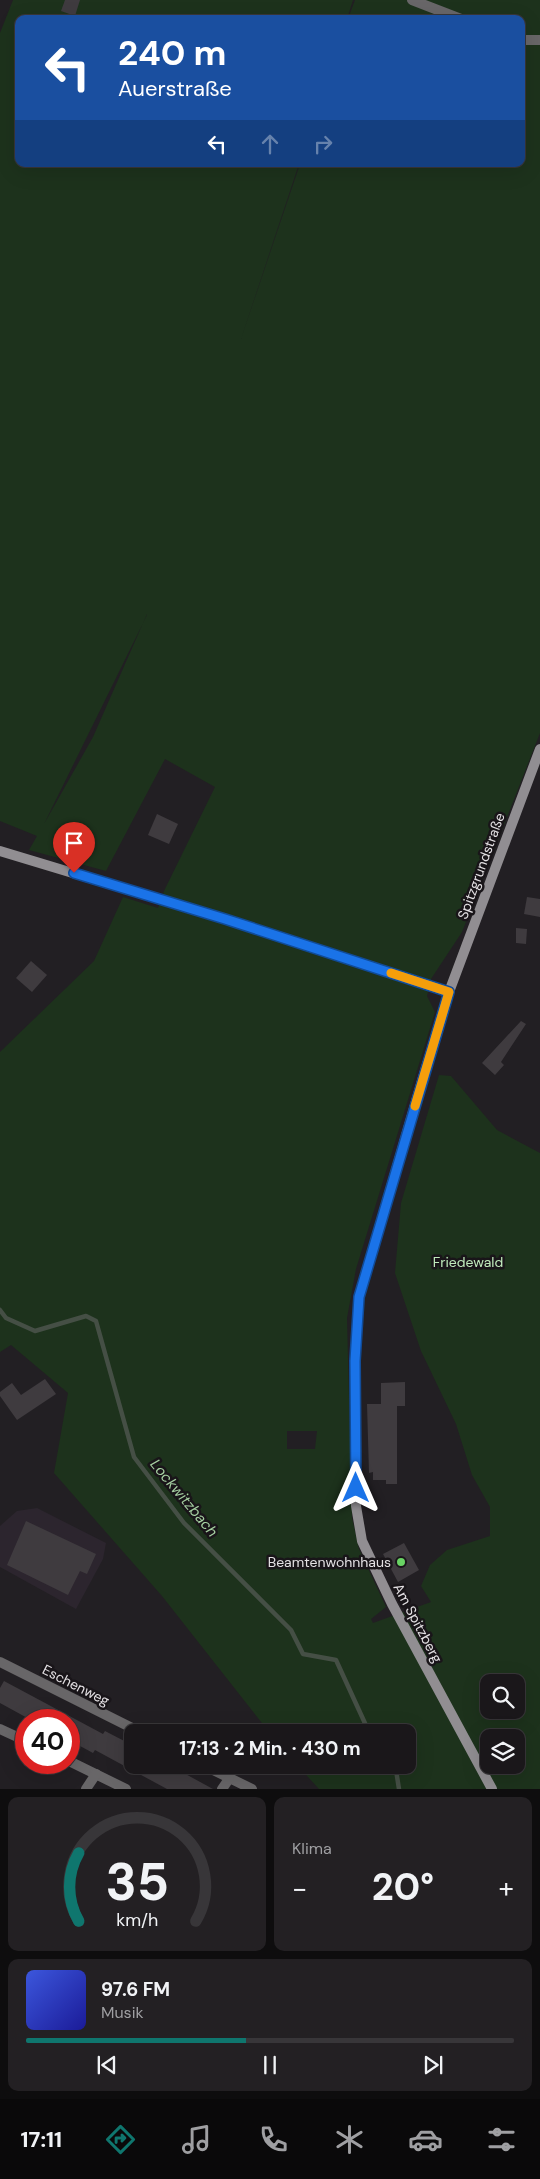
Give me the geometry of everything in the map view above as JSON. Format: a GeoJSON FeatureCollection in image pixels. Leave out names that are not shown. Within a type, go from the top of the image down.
{"type":"FeatureCollection","features":[{"type":"Feature","properties":{"kind":"street"},"geometry":{"type":"LineString","coordinates":[[412,0],[451,15]]}},
{"type":"Feature","properties":{"kind":"street"},"geometry":{"type":"LineString","coordinates":[[525,40],[540,40]]}},
{"type":"Feature","properties":{"kind":"street","name":"Spitzgrundstraße"},"geometry":{"type":"LineString","coordinates":[[449,992],[540,749]]}},
{"type":"Feature","properties":{"kind":"street"},"geometry":{"type":"LineString","coordinates":[[0,851],[225,919],[449,992]]}},
{"type":"Feature","properties":{"kind":"street","name":"Am Spitzberg"},"geometry":{"type":"LineString","coordinates":[[449,992],[359,1297],[355,1361],[356,1506],[362,1541],[392,1604],[492,1789]]}},
{"type":"Feature","properties":{"kind":"street","name":"Eschenweg"},"geometry":{"type":"LineString","coordinates":[[0,1662],[124,1724]]}},
{"type":"Feature","properties":{"kind":"street"},"geometry":{"type":"LineString","coordinates":[[0,1729],[15,1736]]}},
{"type":"Feature","properties":{"kind":"street"},"geometry":{"type":"LineString","coordinates":[[80,1766],[126,1789]]}},
{"type":"Feature","properties":{"kind":"street"},"geometry":{"type":"LineString","coordinates":[[86,1789],[96,1774]]}},
{"type":"Feature","properties":{"kind":"street"},"geometry":{"type":"LineString","coordinates":[[221,1774],[252,1789]]}},
{"type":"Feature","properties":{"kind":"street"},"geometry":{"type":"LineString","coordinates":[[222,1789],[229,1778]]}},
{"type":"Feature","properties":{"kind":"shaded area"},"geometry":{"type":"Polygon","coordinates":[[[37,1508],[106,1543],[103,1559],[76,1609],[0,1567],[0,1526],[17,1511],[37,1508]]]}},
{"type":"Feature","properties":{"kind":"green space","name":"Friedewald"},"geometry":{"type":"Polygon","coordinates":[[[13,0],[353,0],[348,15],[15,15],[15,167],[298,167],[241,339],[299,167],[525,167],[525,15],[349,15],[355,0],[540,0],[540,733],[462,932],[431,979],[427,996],[435,1012],[356,1269],[347,1318],[352,1518],[359,1549],[386,1607],[371,1619],[373,1623],[431,1602],[421,1586],[430,1565],[447,1550],[490,1536],[490,1507],[472,1475],[456,1424],[421,1351],[395,1273],[401,1203],[439,1075],[451,1076],[497,1130],[540,1153],[540,1789],[319,1789],[305,1774],[416,1774],[416,1724],[263,1724],[162,1596],[54,1473],[68,1393],[11,1345],[0,1352],[0,1052],[94,961],[123,897],[158,908],[164,891],[215,787],[165,759],[106,871],[29,850],[37,836],[0,821],[0,33],[13,0]],[[143,623],[44,824],[93,737],[143,623]],[[287,1431],[287,1449],[315,1449],[317,1431],[287,1431]]]}},
{"type":"Feature","properties":{"kind":"building"},"geometry":{"type":"Polygon","coordinates":[[[65,0],[80,0],[75,15],[61,11],[65,0]]]}},
{"type":"Feature","properties":{"kind":"building"},"geometry":{"type":"Polygon","coordinates":[[[157,814],[178,824],[169,844],[148,835],[157,814]]]}},
{"type":"Feature","properties":{"kind":"building"},"geometry":{"type":"Polygon","coordinates":[[[527,897],[540,899],[540,917],[524,914],[527,897]]]}},
{"type":"Feature","properties":{"kind":"building"},"geometry":{"type":"Polygon","coordinates":[[[516,928],[527,929],[526,944],[516,943],[516,928]]]}},
{"type":"Feature","properties":{"kind":"building"},"geometry":{"type":"Polygon","coordinates":[[[31,961],[47,975],[32,992],[16,978],[31,961]]]}},
{"type":"Feature","properties":{"kind":"building"},"geometry":{"type":"Polygon","coordinates":[[[521,1021],[526,1024],[501,1062],[504,1065],[495,1075],[482,1063],[521,1021]]]}},
{"type":"Feature","properties":{"kind":"building"},"geometry":{"type":"Polygon","coordinates":[[[45,1379],[56,1394],[17,1420],[0,1396],[0,1392],[12,1383],[21,1395],[45,1379]]]}},
{"type":"Feature","properties":{"kind":"building"},"geometry":{"type":"Polygon","coordinates":[[[405,1382],[405,1406],[397,1406],[397,1484],[386,1484],[386,1480],[373,1480],[373,1472],[369,1473],[367,1404],[381,1404],[381,1383],[405,1382]]]}},
{"type":"Feature","properties":{"kind":"building"},"geometry":{"type":"Polygon","coordinates":[[[26,1521],[96,1554],[87,1574],[80,1571],[68,1595],[7,1565],[26,1521]]]}},
{"type":"Feature","properties":{"kind":"building","name":"Beamtenwohnhaus"},"geometry":{"type":"Polygon","coordinates":[[[404,1543],[419,1570],[398,1582],[383,1554],[404,1543]]]}},
{"type":"Feature","properties":{"kind":"building"},"geometry":{"type":"Polygon","coordinates":[[[4,1681],[56,1709],[15,1709],[15,1711],[0,1703],[0,1688],[4,1681]]]}},
{"type":"Feature","properties":{"kind":"building"},"geometry":{"type":"Polygon","coordinates":[[[80,1722],[103,1734],[105,1731],[124,1741],[124,1766],[95,1750],[93,1753],[80,1746],[80,1722]]]}},
{"type":"Feature","properties":{"kind":"building"},"geometry":{"type":"Polygon","coordinates":[[[139,1774],[186,1774],[213,1789],[167,1789],[139,1774]]]}},
{"type":"Feature","properties":{"kind":"waterway","name":"Lockwitzbach"},"geometry":{"type":"LineString","coordinates":[[0,1310],[6,1318],[35,1331],[86,1316],[96,1321],[134,1457],[184,1523],[291,1630],[303,1654],[336,1660],[365,1724]]}},
{"type":"Feature","properties":{"kind":"waterway","name":"Lockwitzbach"},"geometry":{"type":"LineString","coordinates":[[397,1774],[399,1789]]}},
{"type":"Feature","properties":{"kind":"slow traffic"},"geometry":{"type":"LineString","coordinates":[[391,973],[449,992],[415,1106]]}},
{"type":"Feature","properties":{"kind":"place","name":"Beamtenwohnhaus"},"geometry":{"type":"Point","coordinates":[401,1562]}},
{"type":"Feature","properties":{"kind":"route"},"geometry":{"type":"LineString","coordinates":[[74,873],[225,919],[449,992],[373,1255],[359,1297],[355,1361],[356,1488]]}}]}
